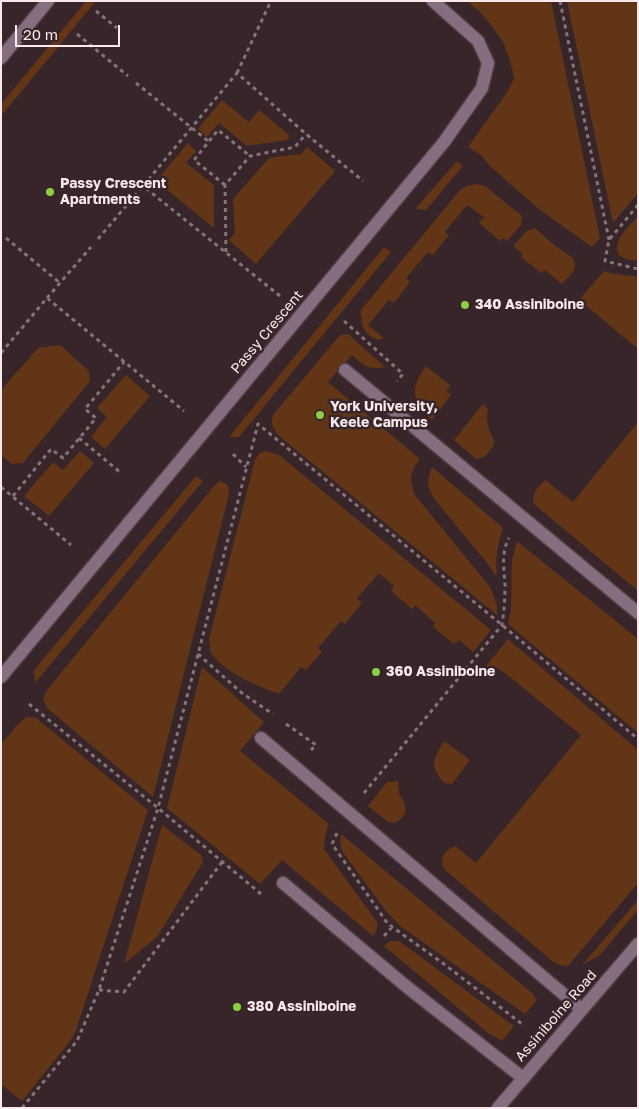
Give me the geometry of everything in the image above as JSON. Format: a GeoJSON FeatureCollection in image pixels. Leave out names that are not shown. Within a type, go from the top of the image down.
{"type":"FeatureCollection","features":[{"type":"Feature","properties":{"kind":"street"},"geometry":{"type":"LineString","coordinates":[[1,58],[48,1]]}},
{"type":"Feature","properties":{"kind":"street","name":"Passy Crescent"},"geometry":{"type":"LineString","coordinates":[[1,677],[444,142],[482,88],[488,63],[478,41],[433,1]]}},
{"type":"Feature","properties":{"kind":"street"},"geometry":{"type":"LineString","coordinates":[[345,370],[638,613]]}},
{"type":"Feature","properties":{"kind":"street"},"geometry":{"type":"LineString","coordinates":[[261,738],[581,1009]]}},
{"type":"Feature","properties":{"kind":"street"},"geometry":{"type":"LineString","coordinates":[[283,883],[407,987],[522,1078]]}},
{"type":"Feature","properties":{"kind":"street","name":"Assiniboine Road"},"geometry":{"type":"LineString","coordinates":[[498,1108],[581,1009],[637,947]]}},
{"type":"Feature","properties":{"kind":"path"},"geometry":{"type":"LineString","coordinates":[[560,1],[609,240],[605,261],[638,269]]}},
{"type":"Feature","properties":{"kind":"path"},"geometry":{"type":"LineString","coordinates":[[98,239],[237,72],[270,4]]}},
{"type":"Feature","properties":{"kind":"path"},"geometry":{"type":"LineString","coordinates":[[96,11],[117,28]]}},
{"type":"Feature","properties":{"kind":"path"},"geometry":{"type":"LineString","coordinates":[[77,34],[128,76]]}},
{"type":"Feature","properties":{"kind":"path"},"geometry":{"type":"LineString","coordinates":[[237,72],[306,134],[364,181]]}},
{"type":"Feature","properties":{"kind":"path"},"geometry":{"type":"LineString","coordinates":[[136,83],[208,142]]}},
{"type":"Feature","properties":{"kind":"path"},"geometry":{"type":"LineString","coordinates":[[225,186],[194,160],[218,130],[250,156]]}},
{"type":"Feature","properties":{"kind":"path"},"geometry":{"type":"LineString","coordinates":[[226,253],[225,186],[250,156],[295,147],[306,134]]}},
{"type":"Feature","properties":{"kind":"path"},"geometry":{"type":"LineString","coordinates":[[143,186],[280,296]]}},
{"type":"Feature","properties":{"kind":"path"},"geometry":{"type":"LineString","coordinates":[[609,240],[638,205]]}},
{"type":"Feature","properties":{"kind":"path"},"geometry":{"type":"LineString","coordinates":[[6,238],[60,283]]}},
{"type":"Feature","properties":{"kind":"path"},"geometry":{"type":"LineString","coordinates":[[1,352],[91,247]]}},
{"type":"Feature","properties":{"kind":"path"},"geometry":{"type":"LineString","coordinates":[[47,298],[184,411]]}},
{"type":"Feature","properties":{"kind":"path"},"geometry":{"type":"LineString","coordinates":[[344,321],[403,374],[380,400]]}},
{"type":"Feature","properties":{"kind":"path"},"geometry":{"type":"LineString","coordinates":[[13,496],[52,449],[63,458],[80,438],[96,418],[85,409],[124,362]]}},
{"type":"Feature","properties":{"kind":"path"},"geometry":{"type":"LineString","coordinates":[[22,1108],[77,1041],[99,990],[158,808],[258,424],[638,739]]}},
{"type":"Feature","properties":{"kind":"path"},"geometry":{"type":"LineString","coordinates":[[80,438],[121,473]]}},
{"type":"Feature","properties":{"kind":"path"},"geometry":{"type":"LineString","coordinates":[[233,454],[246,467]]}},
{"type":"Feature","properties":{"kind":"path"},"geometry":{"type":"LineString","coordinates":[[1,487],[71,545]]}},
{"type":"Feature","properties":{"kind":"path"},"geometry":{"type":"LineString","coordinates":[[522,517],[506,543],[502,626],[348,812],[332,844],[388,924],[522,1024]]}},
{"type":"Feature","properties":{"kind":"path"},"geometry":{"type":"LineString","coordinates":[[198,654],[243,694],[275,716]]}},
{"type":"Feature","properties":{"kind":"path"},"geometry":{"type":"LineString","coordinates":[[29,704],[262,895],[283,883]]}},
{"type":"Feature","properties":{"kind":"path"},"geometry":{"type":"LineString","coordinates":[[284,722],[316,745],[297,768]]}},
{"type":"Feature","properties":{"kind":"path"},"geometry":{"type":"LineString","coordinates":[[99,990],[124,992],[222,862]]}},
{"type":"Feature","properties":{"kind":"shaded area"},"geometry":{"type":"Polygon","coordinates":[[[86,1],[96,1],[1,116],[1,104],[86,1]]]}},
{"type":"Feature","properties":{"kind":"shaded area"},"geometry":{"type":"Polygon","coordinates":[[[467,1],[551,1],[600,238],[592,247],[540,210],[490,166],[481,155],[468,147],[508,91],[514,78],[503,42],[480,12],[467,1]]]}},
{"type":"Feature","properties":{"kind":"shaded area"},"geometry":{"type":"Polygon","coordinates":[[[567,1],[638,1],[638,193],[613,223],[567,1]]]}},
{"type":"Feature","properties":{"kind":"shaded area"},"geometry":{"type":"Polygon","coordinates":[[[222,100],[249,122],[259,110],[290,136],[287,140],[247,146],[219,123],[207,137],[198,129],[222,100]]]}},
{"type":"Feature","properties":{"kind":"shaded area"},"geometry":{"type":"Polygon","coordinates":[[[188,143],[196,151],[186,163],[214,185],[214,228],[156,181],[188,143]]]}},
{"type":"Feature","properties":{"kind":"shaded area"},"geometry":{"type":"Polygon","coordinates":[[[307,147],[335,171],[256,264],[229,240],[235,233],[233,199],[269,158],[301,154],[307,147]]]}},
{"type":"Feature","properties":{"kind":"shaded area"},"geometry":{"type":"Polygon","coordinates":[[[457,161],[463,166],[426,210],[415,209],[457,161]]]}},
{"type":"Feature","properties":{"kind":"shaded area"},"geometry":{"type":"Polygon","coordinates":[[[476,184],[485,186],[522,216],[521,225],[507,241],[503,238],[500,241],[479,223],[484,217],[467,205],[445,232],[449,235],[433,255],[428,252],[406,278],[410,282],[394,303],[389,300],[368,325],[384,338],[378,340],[373,338],[362,325],[361,310],[460,190],[476,184]]]}},
{"type":"Feature","properties":{"kind":"shaded area"},"geometry":{"type":"Polygon","coordinates":[[[638,216],[638,261],[622,257],[618,253],[617,247],[621,236],[638,216]]]}},
{"type":"Feature","properties":{"kind":"shaded area"},"geometry":{"type":"Polygon","coordinates":[[[535,228],[554,245],[573,258],[575,264],[574,271],[562,284],[545,270],[541,273],[521,257],[523,254],[513,246],[527,231],[535,228]]]}},
{"type":"Feature","properties":{"kind":"shaded area"},"geometry":{"type":"Polygon","coordinates":[[[384,247],[391,252],[239,437],[229,437],[384,247]]]}},
{"type":"Feature","properties":{"kind":"shaded area"},"geometry":{"type":"Polygon","coordinates":[[[604,271],[638,277],[638,349],[579,300],[604,271]]]}},
{"type":"Feature","properties":{"kind":"shaded area"},"geometry":{"type":"Polygon","coordinates":[[[348,334],[385,367],[374,368],[367,366],[352,355],[328,382],[420,459],[412,472],[412,484],[415,495],[490,587],[497,605],[497,615],[278,435],[273,428],[273,415],[340,335],[348,334]]]}},
{"type":"Feature","properties":{"kind":"shaded area"},"geometry":{"type":"Polygon","coordinates":[[[60,345],[89,371],[90,381],[23,463],[12,464],[1,455],[1,390],[38,348],[60,345]]]}},
{"type":"Feature","properties":{"kind":"shaded area"},"geometry":{"type":"Polygon","coordinates":[[[426,366],[451,386],[446,391],[451,395],[432,420],[420,407],[415,394],[417,380],[426,366]]]}},
{"type":"Feature","properties":{"kind":"shaded area"},"geometry":{"type":"Polygon","coordinates":[[[126,375],[150,396],[105,449],[91,437],[107,417],[97,408],[126,375]]]}},
{"type":"Feature","properties":{"kind":"shaded area"},"geometry":{"type":"Polygon","coordinates":[[[483,404],[488,409],[487,421],[494,445],[484,457],[476,459],[454,440],[483,404]]]}},
{"type":"Feature","properties":{"kind":"shaded area"},"geometry":{"type":"Polygon","coordinates":[[[638,422],[638,591],[534,504],[533,497],[536,490],[545,480],[573,502],[638,422]]]}},
{"type":"Feature","properties":{"kind":"shaded area"},"geometry":{"type":"Polygon","coordinates":[[[80,451],[94,463],[49,516],[24,496],[53,462],[63,470],[80,451]]]}},
{"type":"Feature","properties":{"kind":"shaded area"},"geometry":{"type":"Polygon","coordinates":[[[266,451],[279,455],[491,630],[473,652],[459,640],[454,644],[433,627],[435,623],[415,605],[412,609],[391,591],[394,586],[379,573],[357,598],[362,603],[345,624],[341,621],[318,648],[322,652],[306,670],[301,667],[279,694],[242,678],[218,661],[211,652],[209,639],[255,460],[260,453],[266,451]]]}},
{"type":"Feature","properties":{"kind":"shaded area"},"geometry":{"type":"Polygon","coordinates":[[[432,467],[503,528],[497,552],[497,577],[435,500],[428,484],[432,467]]]}},
{"type":"Feature","properties":{"kind":"shaded area"},"geometry":{"type":"Polygon","coordinates":[[[196,476],[203,481],[35,683],[34,670],[196,476]]]}},
{"type":"Feature","properties":{"kind":"shaded area"},"geometry":{"type":"Polygon","coordinates":[[[220,481],[229,488],[228,498],[153,797],[47,708],[43,699],[47,690],[220,481]]]}},
{"type":"Feature","properties":{"kind":"shaded area"},"geometry":{"type":"Polygon","coordinates":[[[517,541],[638,639],[638,733],[508,624],[511,609],[512,560],[517,541]]]}},
{"type":"Feature","properties":{"kind":"shaded area"},"geometry":{"type":"Polygon","coordinates":[[[508,639],[638,750],[638,883],[568,966],[559,965],[552,961],[444,869],[443,865],[443,855],[455,846],[476,863],[581,735],[496,667],[483,670],[508,639]]]}},
{"type":"Feature","properties":{"kind":"shaded area"},"geometry":{"type":"Polygon","coordinates":[[[202,667],[264,722],[240,751],[329,824],[325,836],[324,849],[377,922],[377,929],[373,936],[282,860],[260,884],[167,808],[202,667]]]}},
{"type":"Feature","properties":{"kind":"shaded area"},"geometry":{"type":"Polygon","coordinates":[[[27,717],[36,718],[148,810],[75,1033],[22,1101],[1,1084],[1,744],[20,722],[27,717]]]}},
{"type":"Feature","properties":{"kind":"shaded area"},"geometry":{"type":"Polygon","coordinates":[[[444,741],[470,760],[452,784],[444,783],[439,777],[434,762],[444,741]]]}},
{"type":"Feature","properties":{"kind":"shaded area"},"geometry":{"type":"Polygon","coordinates":[[[398,781],[399,793],[406,810],[402,818],[395,823],[388,822],[368,806],[387,782],[398,781]]]}},
{"type":"Feature","properties":{"kind":"shaded area"},"geometry":{"type":"Polygon","coordinates":[[[162,825],[201,855],[203,862],[157,937],[124,964],[162,825]]]}},
{"type":"Feature","properties":{"kind":"shaded area"},"geometry":{"type":"Polygon","coordinates":[[[341,834],[532,993],[537,1000],[525,1014],[400,926],[386,911],[342,851],[340,844],[341,834]]]}},
{"type":"Feature","properties":{"kind":"shaded area"},"geometry":{"type":"Polygon","coordinates":[[[638,900],[638,910],[600,955],[582,965],[638,900]]]}},
{"type":"Feature","properties":{"kind":"shaded area"},"geometry":{"type":"Polygon","coordinates":[[[390,941],[399,941],[514,1026],[502,1041],[488,1033],[384,946],[390,941]]]}},
{"type":"Feature","properties":{"kind":"place","name":"Passy Crescent Apartments"},"geometry":{"type":"Point","coordinates":[50,192]}},
{"type":"Feature","properties":{"kind":"place","name":"340 Assiniboine"},"geometry":{"type":"Point","coordinates":[465,305]}},
{"type":"Feature","properties":{"kind":"place","name":"York University, Keele Campus"},"geometry":{"type":"Point","coordinates":[320,415]}},
{"type":"Feature","properties":{"kind":"place","name":"360 Assiniboine"},"geometry":{"type":"Point","coordinates":[376,672]}},
{"type":"Feature","properties":{"kind":"place","name":"380 Assiniboine"},"geometry":{"type":"Point","coordinates":[237,1007]}}]}
